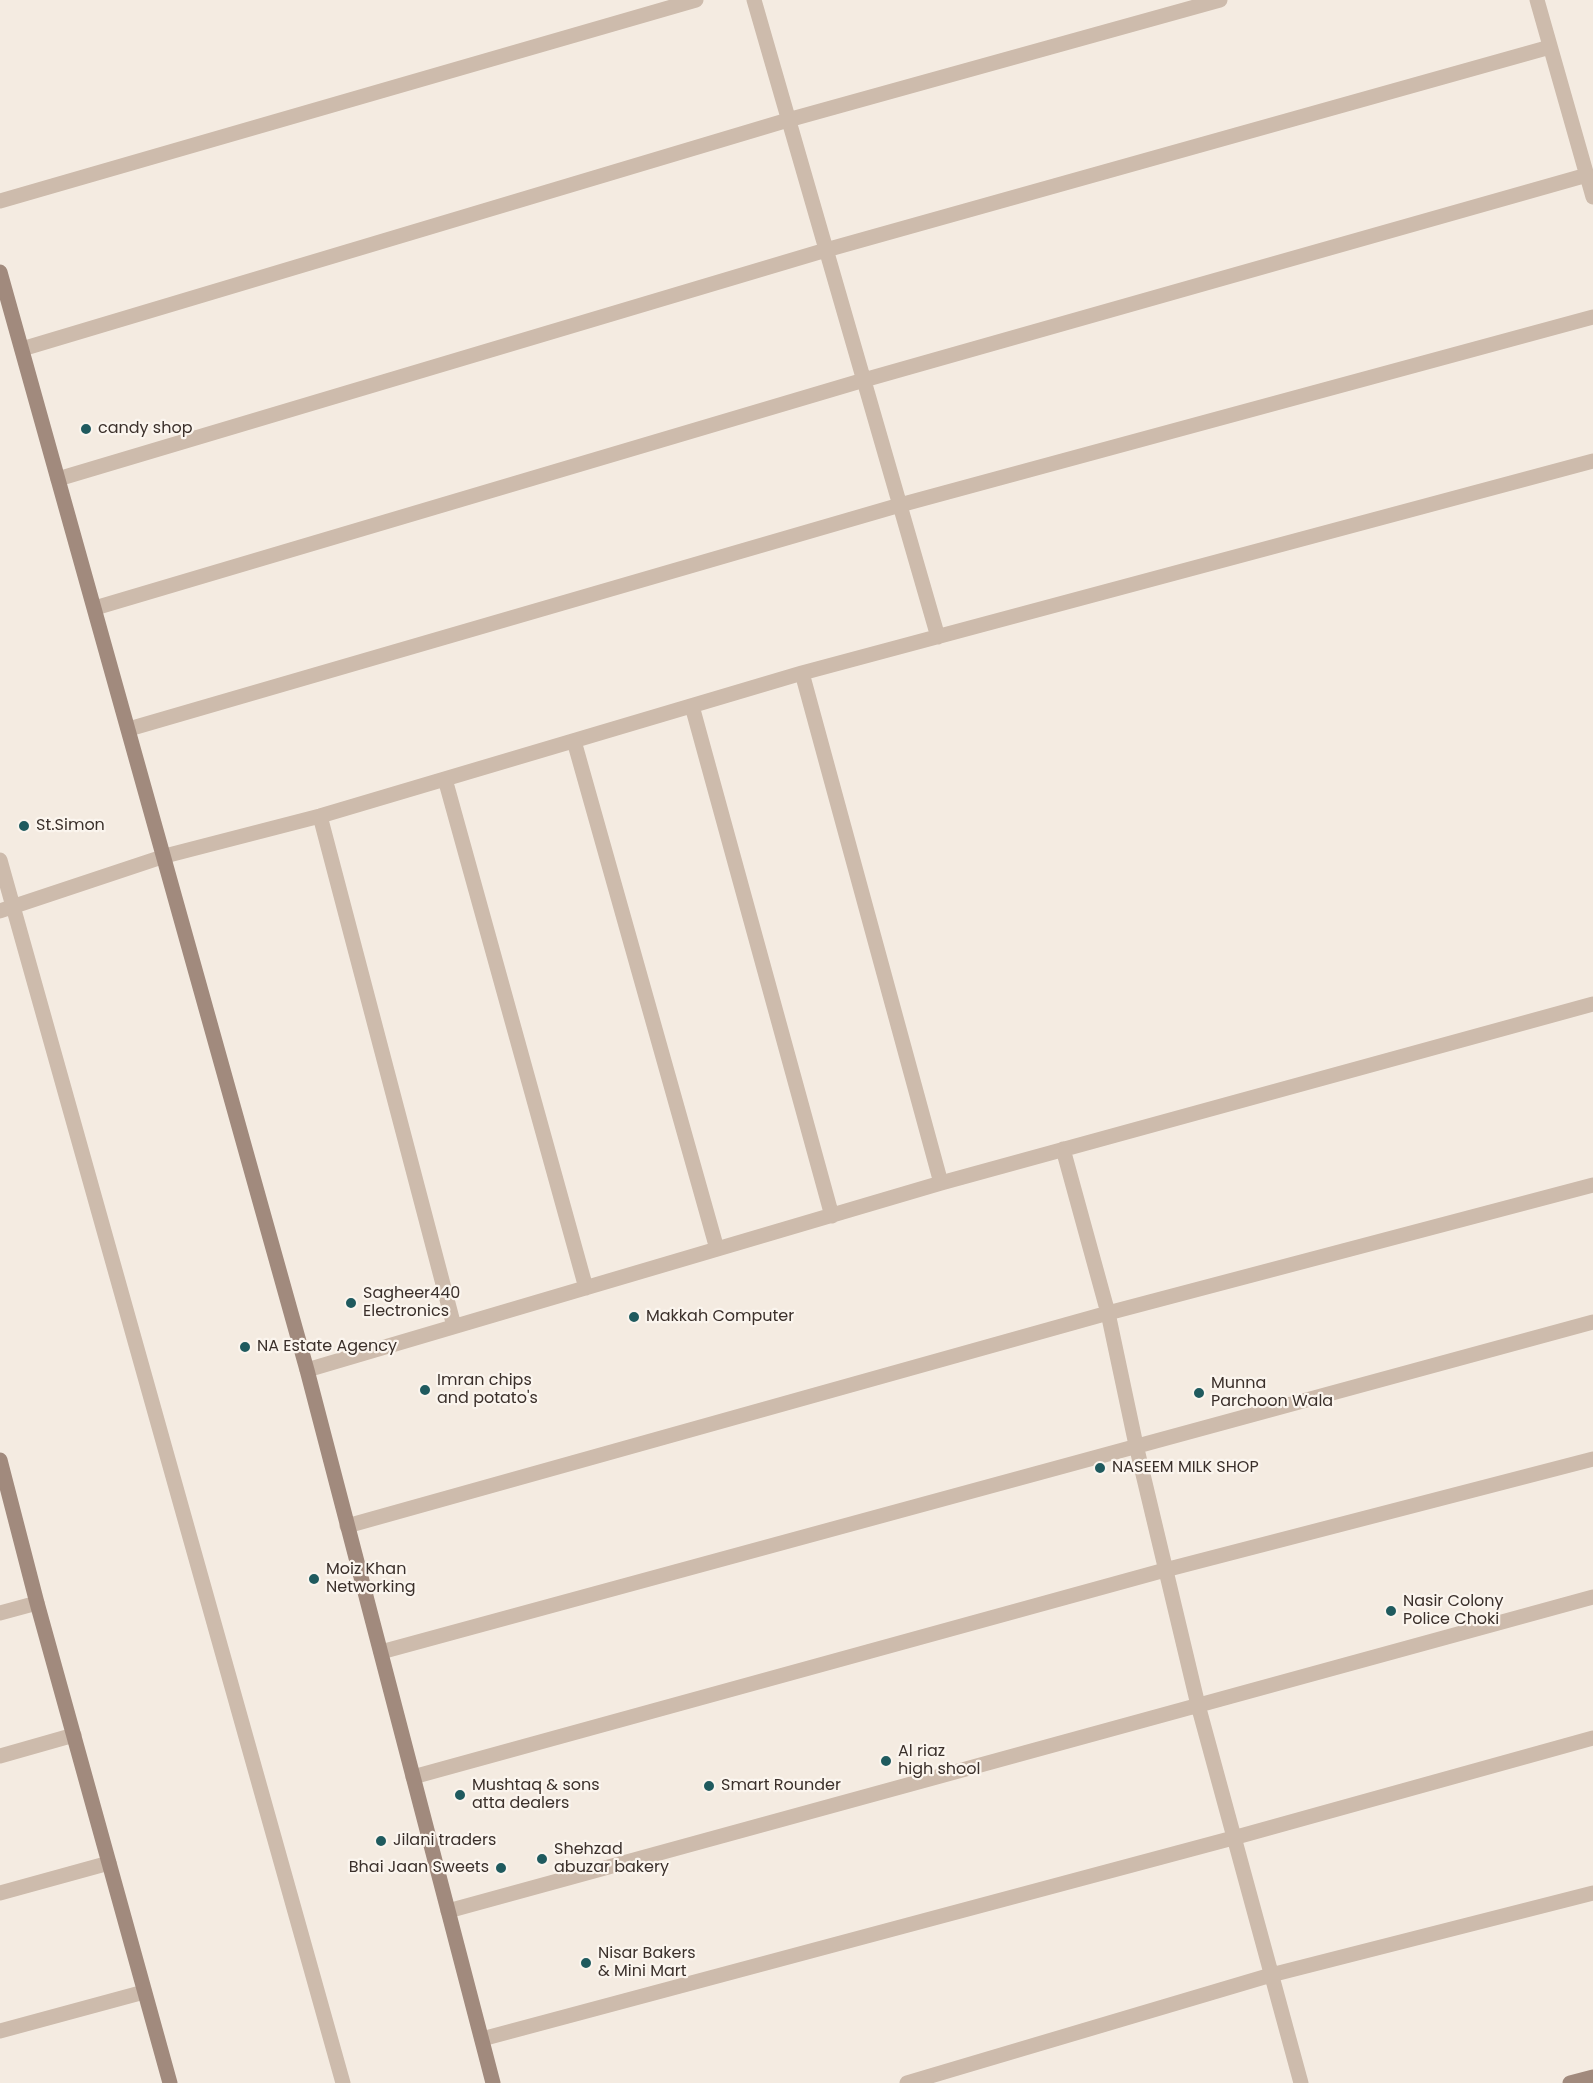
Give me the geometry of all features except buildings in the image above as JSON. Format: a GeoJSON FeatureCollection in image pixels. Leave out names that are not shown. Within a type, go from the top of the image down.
{"type":"FeatureCollection","features":[{"type":"Feature","properties":{"kind":"street"},"geometry":{"type":"LineString","coordinates":[[0,201],[696,0]]}},
{"type":"Feature","properties":{"kind":"street"},"geometry":{"type":"LineString","coordinates":[[754,0],[938,636]]}},
{"type":"Feature","properties":{"kind":"street"},"geometry":{"type":"LineString","coordinates":[[22,349],[788,120],[1220,0]]}},
{"type":"Feature","properties":{"kind":"street"},"geometry":{"type":"LineString","coordinates":[[1537,0],[1593,197]]}},
{"type":"Feature","properties":{"kind":"street"},"geometry":{"type":"LineString","coordinates":[[58,479],[826,250],[1550,47]]}},
{"type":"Feature","properties":{"kind":"street"},"geometry":{"type":"LineString","coordinates":[[95,608],[864,380],[1587,176]]}},
{"type":"Feature","properties":{"kind":"street"},"geometry":{"type":"LineString","coordinates":[[0,272],[307,1370],[494,2083]]}},
{"type":"Feature","properties":{"kind":"street"},"geometry":{"type":"LineString","coordinates":[[129,729],[900,505],[1593,317]]}},
{"type":"Feature","properties":{"kind":"street"},"geometry":{"type":"LineString","coordinates":[[7,909],[165,856],[320,816],[802,674],[1593,461]]}},
{"type":"Feature","properties":{"kind":"street"},"geometry":{"type":"LineString","coordinates":[[802,674],[941,1183]]}},
{"type":"Feature","properties":{"kind":"street"},"geometry":{"type":"LineString","coordinates":[[693,706],[832,1215]]}},
{"type":"Feature","properties":{"kind":"street"},"geometry":{"type":"LineString","coordinates":[[574,741],[717,1249]]}},
{"type":"Feature","properties":{"kind":"street"},"geometry":{"type":"LineString","coordinates":[[445,779],[586,1288]]}},
{"type":"Feature","properties":{"kind":"street"},"geometry":{"type":"LineString","coordinates":[[320,816],[454,1326]]}},
{"type":"Feature","properties":{"kind":"street"},"geometry":{"type":"LineString","coordinates":[[0,860],[7,909],[344,2083]]}},
{"type":"Feature","properties":{"kind":"street"},"geometry":{"type":"LineString","coordinates":[[307,1370],[941,1183],[1593,1004]]}},
{"type":"Feature","properties":{"kind":"street"},"geometry":{"type":"LineString","coordinates":[[1063,1149],[1108,1313],[1136,1445],[1198,1705],[1301,2083]]}},
{"type":"Feature","properties":{"kind":"street"},"geometry":{"type":"LineString","coordinates":[[347,1526],[1108,1313],[1593,1185]]}},
{"type":"Feature","properties":{"kind":"street"},"geometry":{"type":"LineString","coordinates":[[381,1652],[1593,1322]]}},
{"type":"Feature","properties":{"kind":"street"},"geometry":{"type":"LineString","coordinates":[[413,1777],[1165,1570],[1593,1459]]}},
{"type":"Feature","properties":{"kind":"street"},"geometry":{"type":"LineString","coordinates":[[0,1460],[37,1603],[170,2083]]}},
{"type":"Feature","properties":{"kind":"street"},"geometry":{"type":"LineString","coordinates":[[448,1911],[1593,1598]]}},
{"type":"Feature","properties":{"kind":"street"},"geometry":{"type":"LineString","coordinates":[[0,1613],[37,1603]]}},
{"type":"Feature","properties":{"kind":"street"},"geometry":{"type":"LineString","coordinates":[[0,1756],[74,1735]]}},
{"type":"Feature","properties":{"kind":"street"},"geometry":{"type":"LineString","coordinates":[[482,2039],[1233,1838],[1593,1738]]}},
{"type":"Feature","properties":{"kind":"street"},"geometry":{"type":"LineString","coordinates":[[0,1893],[109,1863]]}},
{"type":"Feature","properties":{"kind":"street"},"geometry":{"type":"LineString","coordinates":[[907,2083],[1271,1975],[1593,1893]]}},
{"type":"Feature","properties":{"kind":"street"},"geometry":{"type":"LineString","coordinates":[[0,2031],[144,1992]]}},
{"type":"Feature","properties":{"kind":"place","name":"candy shop"},"geometry":{"type":"Point","coordinates":[86,429]}},
{"type":"Feature","properties":{"kind":"place","name":"St.Simon"},"geometry":{"type":"Point","coordinates":[24,826]}},
{"type":"Feature","properties":{"kind":"place","name":"Sagheer440 Electronics"},"geometry":{"type":"Point","coordinates":[351,1303]}},
{"type":"Feature","properties":{"kind":"place","name":"Makkah Computer"},"geometry":{"type":"Point","coordinates":[634,1317]}},
{"type":"Feature","properties":{"kind":"place","name":"NA Estate Agency"},"geometry":{"type":"Point","coordinates":[245,1347]}},
{"type":"Feature","properties":{"kind":"place","name":"Imran chips and potato's"},"geometry":{"type":"Point","coordinates":[425,1390]}},
{"type":"Feature","properties":{"kind":"place","name":"Munna Parchoon Wala"},"geometry":{"type":"Point","coordinates":[1199,1393]}},
{"type":"Feature","properties":{"kind":"place","name":"NASEEM MILK SHOP"},"geometry":{"type":"Point","coordinates":[1100,1468]}},
{"type":"Feature","properties":{"kind":"place","name":"Moiz Khan Networking"},"geometry":{"type":"Point","coordinates":[314,1579]}},
{"type":"Feature","properties":{"kind":"place","name":"Nasir Colony Police Choki"},"geometry":{"type":"Point","coordinates":[1391,1611]}},
{"type":"Feature","properties":{"kind":"place","name":"Al riaz high shool"},"geometry":{"type":"Point","coordinates":[886,1761]}},
{"type":"Feature","properties":{"kind":"place","name":"Smart Rounder"},"geometry":{"type":"Point","coordinates":[709,1786]}},
{"type":"Feature","properties":{"kind":"place","name":"Mushtaq & sons atta dealers"},"geometry":{"type":"Point","coordinates":[460,1795]}},
{"type":"Feature","properties":{"kind":"place","name":"Jilani traders"},"geometry":{"type":"Point","coordinates":[381,1841]}},
{"type":"Feature","properties":{"kind":"place","name":"Shehzad abuzar bakery"},"geometry":{"type":"Point","coordinates":[542,1859]}},
{"type":"Feature","properties":{"kind":"place","name":"Bhai Jaan Sweets"},"geometry":{"type":"Point","coordinates":[501,1868]}},
{"type":"Feature","properties":{"kind":"place","name":"Nisar Bakers & Mini Mart"},"geometry":{"type":"Point","coordinates":[586,1963]}}]}
